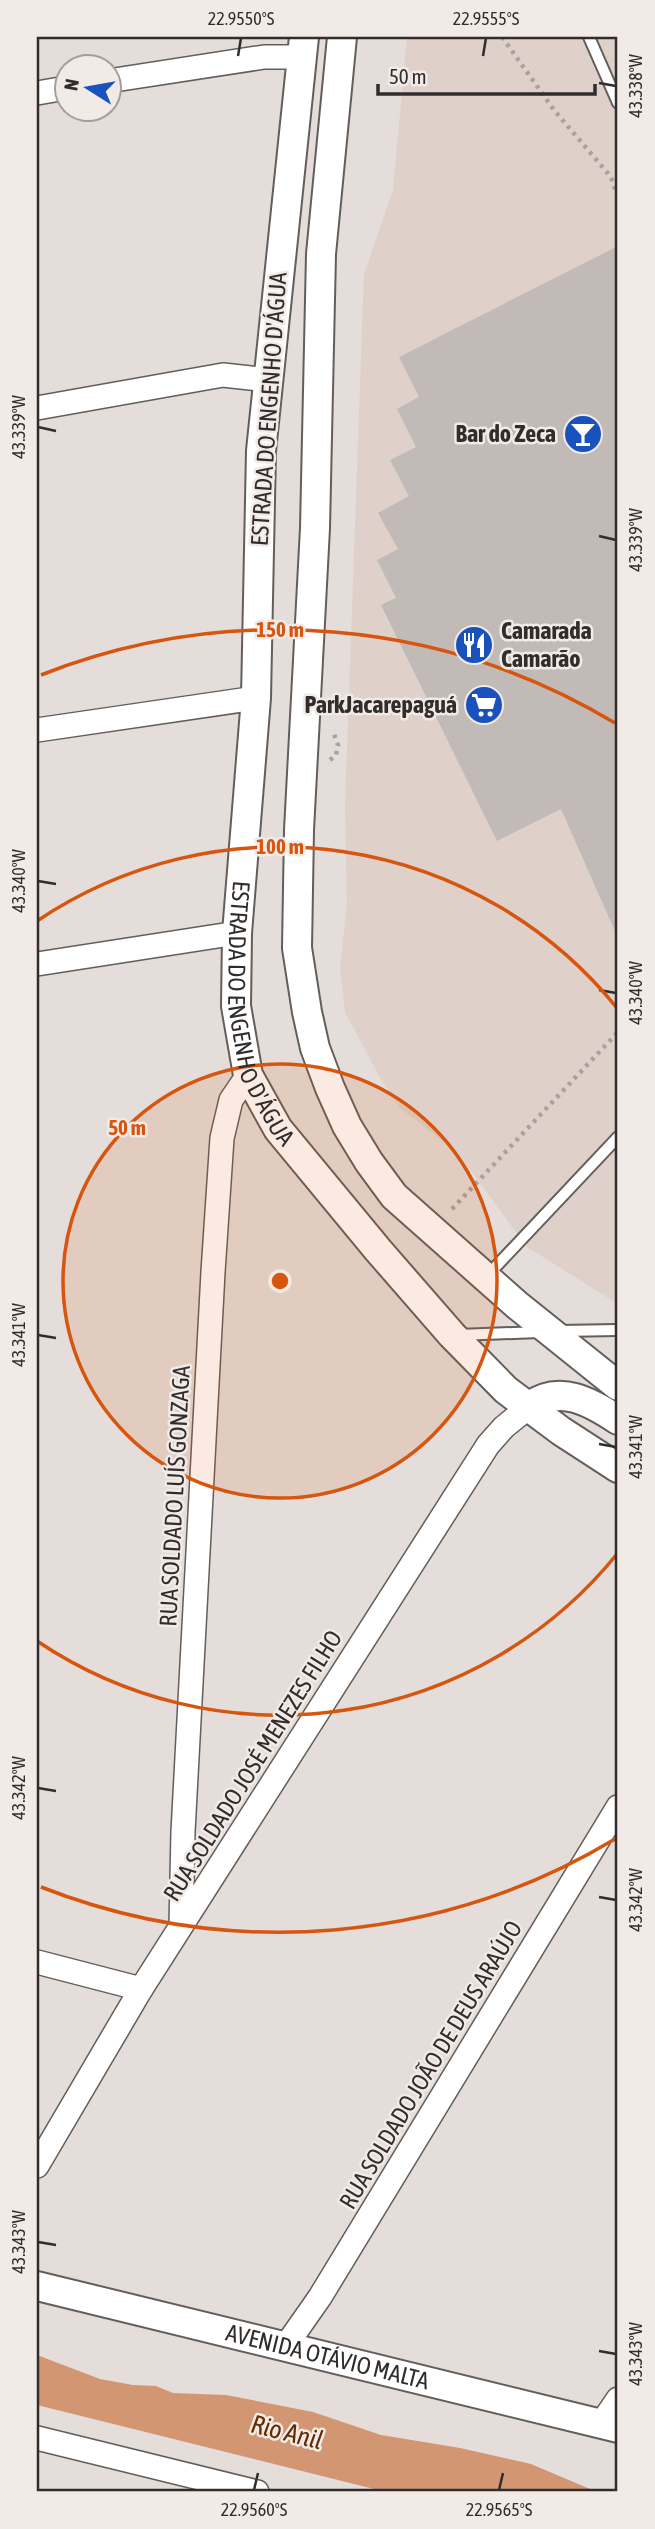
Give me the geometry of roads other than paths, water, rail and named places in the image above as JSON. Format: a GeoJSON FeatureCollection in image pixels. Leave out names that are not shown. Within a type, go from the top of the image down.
{"type":"FeatureCollection","features":[{"type":"Feature","properties":{"kind":"street","name":"ESTRADA DO ENGENHO D'ÁGUA"},"geometry":{"type":"LineString","coordinates":[[342,37],[321,254],[315,528],[299,830],[297,948],[307,1012],[315,1048],[347,1126],[369,1163],[394,1196],[486,1277],[618,1386]]}},
{"type":"Feature","properties":{"kind":"street","name":"ESTRADA DO ENGENHO D'ÁGUA"},"geometry":{"type":"LineString","coordinates":[[303,47],[261,451],[256,698],[237,933],[236,1006],[247,1075],[278,1129],[377,1250],[452,1335],[506,1391],[618,1468]]}},
{"type":"Feature","properties":{"kind":"street"},"geometry":{"type":"LineString","coordinates":[[122,79],[264,57],[303,47]]}},
{"type":"Feature","properties":{"kind":"street"},"geometry":{"type":"LineString","coordinates":[[37,408],[223,375],[268,380]]}},
{"type":"Feature","properties":{"kind":"street"},"geometry":{"type":"LineString","coordinates":[[37,730],[256,698]]}},
{"type":"Feature","properties":{"kind":"street"},"geometry":{"type":"LineString","coordinates":[[37,964],[237,933]]}},
{"type":"Feature","properties":{"kind":"street","name":"RUA SOLDADO LUÍS GONZAGA"},"geometry":{"type":"LineString","coordinates":[[181,1927],[184,1818],[222,1138],[231,1100],[247,1075]]}},
{"type":"Feature","properties":{"kind":"street"},"geometry":{"type":"LineString","coordinates":[[530,1406],[540,1399],[556,1395],[570,1396],[594,1404],[618,1420]]}},
{"type":"Feature","properties":{"kind":"street","name":"RUA SOLDADO JOSÉ MENEZES FILHO"},"geometry":{"type":"LineString","coordinates":[[37,2166],[141,1989],[488,1445],[504,1427],[530,1406]]}},
{"type":"Feature","properties":{"kind":"street","name":"RUA SOLDADO JOÃO DE DEUS ARAÚJO"},"geometry":{"type":"LineString","coordinates":[[285,2347],[320,2297],[618,1807]]}},
{"type":"Feature","properties":{"kind":"street"},"geometry":{"type":"LineString","coordinates":[[37,1962],[141,1989]]}},
{"type":"Feature","properties":{"kind":"street","name":"AVENIDA OTÁVIO MALTA"},"geometry":{"type":"LineString","coordinates":[[37,2286],[610,2426]]}},
{"type":"Feature","properties":{"kind":"street"},"geometry":{"type":"LineString","coordinates":[[610,2426],[618,2399]]}},
{"type":"Feature","properties":{"kind":"street"},"geometry":{"type":"LineString","coordinates":[[37,2438],[257,2492]]}},
{"type":"Feature","properties":{"kind":"lane"},"geometry":{"type":"LineString","coordinates":[[589,37],[618,103]]}},
{"type":"Feature","properties":{"kind":"lane"},"geometry":{"type":"LineString","coordinates":[[486,1277],[618,1137]]}},
{"type":"Feature","properties":{"kind":"lane"},"geometry":{"type":"LineString","coordinates":[[452,1335],[618,1330]]}},
{"type":"Feature","properties":{"kind":"water","name":"Rio Anil"},"geometry":{"type":"Polygon","coordinates":[[[37,2355],[100,2379],[156,2386],[173,2393],[226,2395],[313,2412],[381,2435],[460,2448],[531,2464],[597,2492],[386,2492],[37,2405],[37,2355]]]}},
{"type":"Feature","properties":{"kind":"place","name":"Bar do Zeca"},"geometry":{"type":"Point","coordinates":[583,434]}},
{"type":"Feature","properties":{"kind":"place","name":"Camarada Camarão"},"geometry":{"type":"Point","coordinates":[474,645]}},
{"type":"Feature","properties":{"kind":"place","name":"ParkJacarepaguá"},"geometry":{"type":"Point","coordinates":[484,705]}}]}
